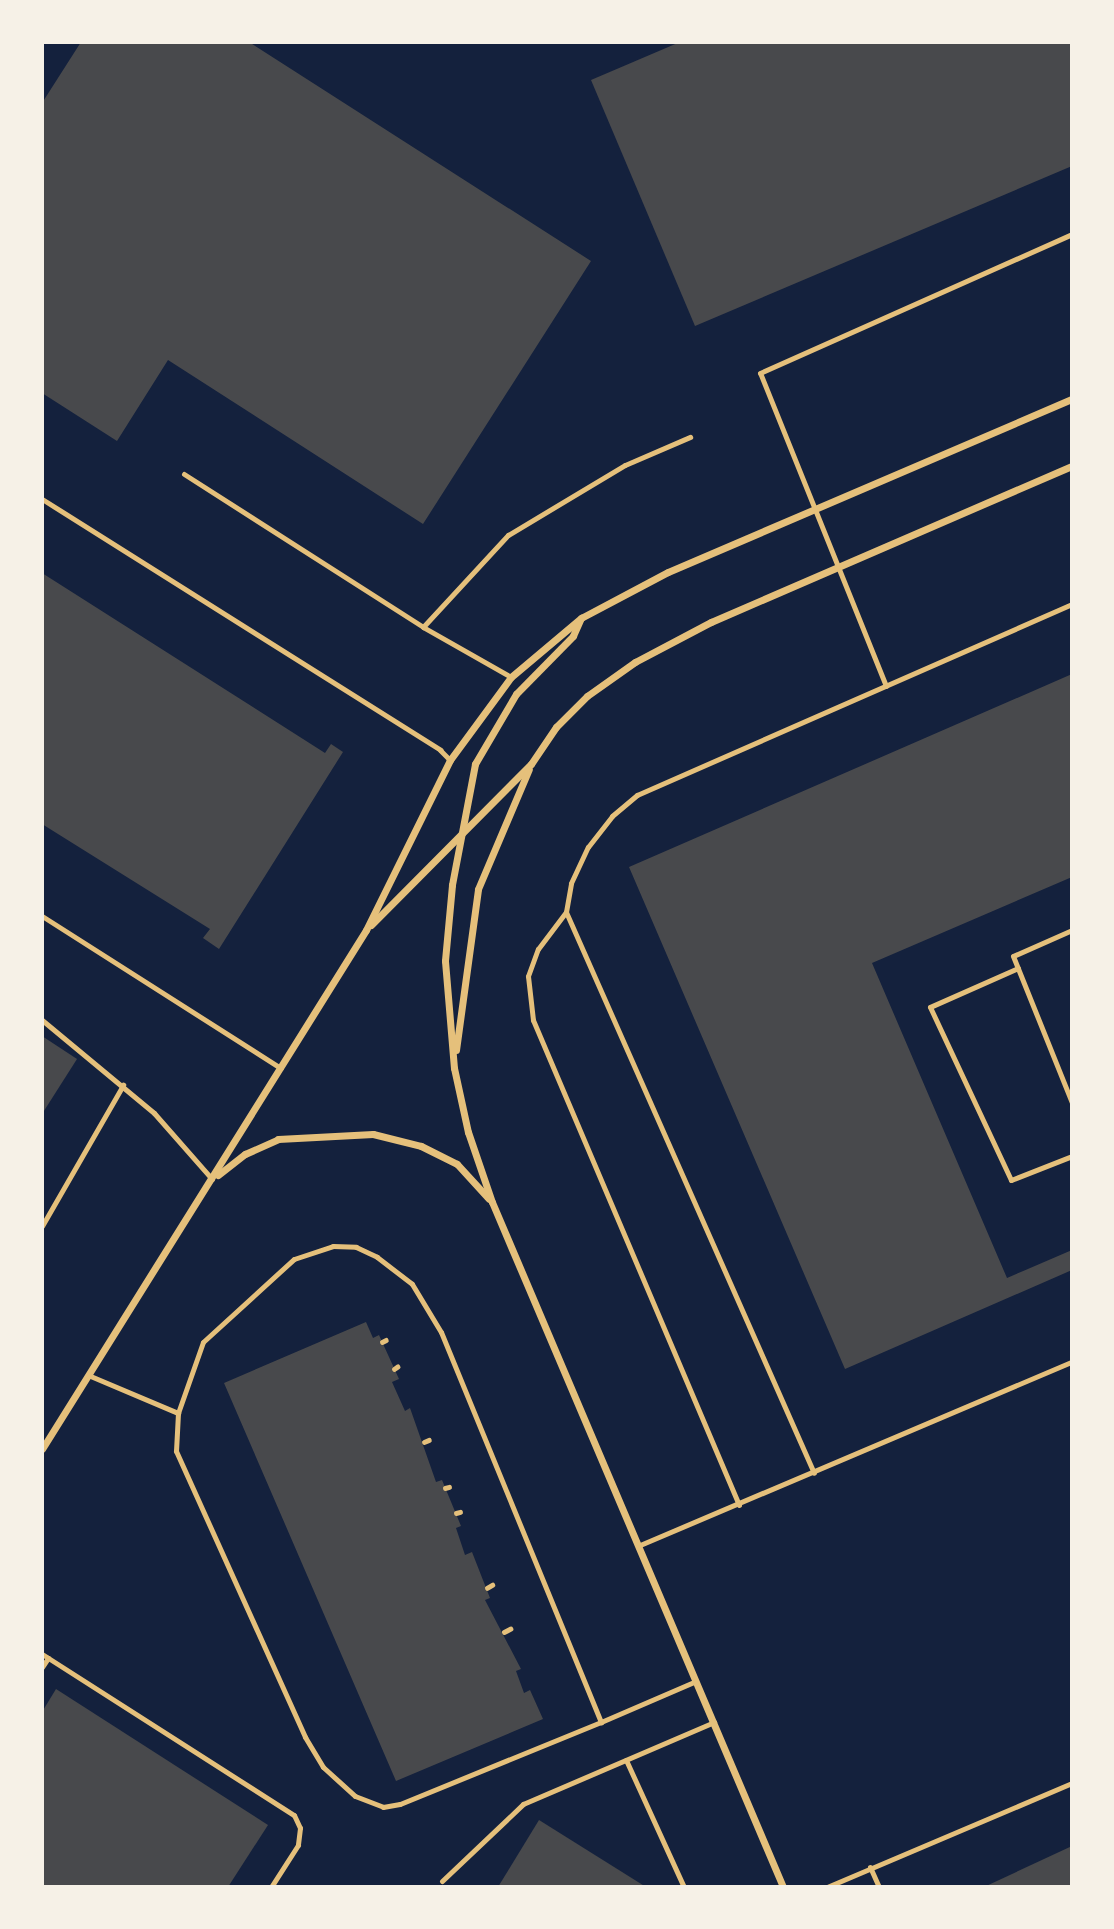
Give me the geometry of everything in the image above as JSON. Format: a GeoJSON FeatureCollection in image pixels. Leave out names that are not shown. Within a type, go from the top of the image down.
{"type":"FeatureCollection","features":[{"type":"Feature","properties":{"kind":"street"},"geometry":{"type":"LineString","coordinates":[[42,1449],[366,930],[450,761],[511,677],[581,618],[668,572],[1072,399]]}},
{"type":"Feature","properties":{"kind":"street"},"geometry":{"type":"LineString","coordinates":[[366,930],[531,764],[556,727],[587,696],[635,662],[711,622],[1072,466]]}},
{"type":"Feature","properties":{"kind":"street"},"geometry":{"type":"LineString","coordinates":[[581,618],[573,636],[516,694],[490,733],[475,764],[445,961],[454,1068],[468,1132],[492,1202],[640,1545],[782,1885]]}},
{"type":"Feature","properties":{"kind":"street"},"geometry":{"type":"LineString","coordinates":[[454,1068],[478,889],[531,764]]}},
{"type":"Feature","properties":{"kind":"street"},"geometry":{"type":"LineString","coordinates":[[212,1179],[245,1154],[278,1139],[323,1133],[373,1134],[421,1146],[457,1164],[492,1202]]}},
{"type":"Feature","properties":{"kind":"lane"},"geometry":{"type":"LineString","coordinates":[[886,686],[818,507],[760,373],[1072,234]]}},
{"type":"Feature","properties":{"kind":"lane"},"geometry":{"type":"LineString","coordinates":[[423,627],[508,535],[625,465],[690,437]]}},
{"type":"Feature","properties":{"kind":"lane"},"geometry":{"type":"LineString","coordinates":[[184,474],[423,627],[511,677]]}},
{"type":"Feature","properties":{"kind":"lane"},"geometry":{"type":"LineString","coordinates":[[42,499],[440,750],[450,761]]}},
{"type":"Feature","properties":{"kind":"lane"},"geometry":{"type":"LineString","coordinates":[[738,1505],[533,1020],[528,976],[538,949],[566,912],[571,883],[588,847],[612,816],[637,795],[1072,604]]}},
{"type":"Feature","properties":{"kind":"lane"},"geometry":{"type":"LineString","coordinates":[[566,912],[814,1473]]}},
{"type":"Feature","properties":{"kind":"lane"},"geometry":{"type":"LineString","coordinates":[[42,916],[281,1068]]}},
{"type":"Feature","properties":{"kind":"lane"},"geometry":{"type":"LineString","coordinates":[[1072,930],[1013,956],[1072,1103]]}},
{"type":"Feature","properties":{"kind":"lane"},"geometry":{"type":"LineString","coordinates":[[1018,968],[930,1007],[1011,1180],[1072,1156]]}},
{"type":"Feature","properties":{"kind":"lane"},"geometry":{"type":"LineString","coordinates":[[42,1020],[123,1085],[212,1179]]}},
{"type":"Feature","properties":{"kind":"lane"},"geometry":{"type":"LineString","coordinates":[[42,1226],[123,1085]]}},
{"type":"Feature","properties":{"kind":"lane"},"geometry":{"type":"LineString","coordinates":[[601,1722],[441,1332],[412,1284],[394,1268],[356,1247],[333,1246],[294,1259],[203,1342],[178,1413],[176,1451],[299,1725],[323,1768],[355,1796],[383,1807],[400,1804],[601,1722],[696,1681]]}},
{"type":"Feature","properties":{"kind":"lane"},"geometry":{"type":"LineString","coordinates":[[640,1545],[1072,1362]]}},
{"type":"Feature","properties":{"kind":"lane"},"geometry":{"type":"LineString","coordinates":[[88,1375],[178,1413]]}},
{"type":"Feature","properties":{"kind":"lane"},"geometry":{"type":"LineString","coordinates":[[42,1667],[45,1656],[294,1815],[300,1828],[298,1845],[271,1887]]}},
{"type":"Feature","properties":{"kind":"lane"},"geometry":{"type":"LineString","coordinates":[[442,1881],[523,1804],[714,1722]]}},
{"type":"Feature","properties":{"kind":"lane"},"geometry":{"type":"LineString","coordinates":[[626,1760],[684,1887]]}},
{"type":"Feature","properties":{"kind":"lane"},"geometry":{"type":"LineString","coordinates":[[827,1887],[1072,1783]]}},
{"type":"Feature","properties":{"kind":"lane"},"geometry":{"type":"LineString","coordinates":[[870,1867],[878,1887]]}},
{"type":"Feature","properties":{"kind":"building"},"geometry":{"type":"Polygon","coordinates":[[[81,42],[249,42],[591,261],[423,524],[168,360],[117,441],[42,393],[42,103],[81,42]]]}},
{"type":"Feature","properties":{"kind":"building"},"geometry":{"type":"Polygon","coordinates":[[[680,42],[1072,42],[1072,166],[695,326],[591,80],[680,42]]]}},
{"type":"Feature","properties":{"kind":"building"},"geometry":{"type":"Polygon","coordinates":[[[42,573],[325,753],[331,744],[343,752],[219,949],[203,938],[210,929],[42,824],[42,573]]]}},
{"type":"Feature","properties":{"kind":"building"},"geometry":{"type":"Polygon","coordinates":[[[1072,674],[1072,877],[872,963],[1007,1278],[1072,1250],[1072,1270],[845,1369],[629,867],[1072,674]]]}},
{"type":"Feature","properties":{"kind":"building"},"geometry":{"type":"Polygon","coordinates":[[[42,1036],[77,1059],[42,1114],[42,1036]]]}},
{"type":"Feature","properties":{"kind":"building"},"geometry":{"type":"Polygon","coordinates":[[[366,1322],[373,1338],[379,1335],[399,1379],[392,1382],[405,1411],[410,1408],[436,1482],[442,1480],[461,1526],[456,1528],[465,1555],[472,1552],[490,1598],[485,1600],[521,1669],[516,1671],[524,1693],[530,1690],[543,1719],[396,1781],[224,1383],[366,1322]]]}},
{"type":"Feature","properties":{"kind":"building"},"geometry":{"type":"Polygon","coordinates":[[[56,1689],[268,1825],[228,1887],[42,1887],[42,1712],[56,1689]]]}},
{"type":"Feature","properties":{"kind":"building"},"geometry":{"type":"Polygon","coordinates":[[[539,1820],[646,1887],[498,1887],[539,1820]]]}},
{"type":"Feature","properties":{"kind":"building"},"geometry":{"type":"Polygon","coordinates":[[[1072,1846],[1072,1887],[984,1887],[1072,1846]]]}}]}
